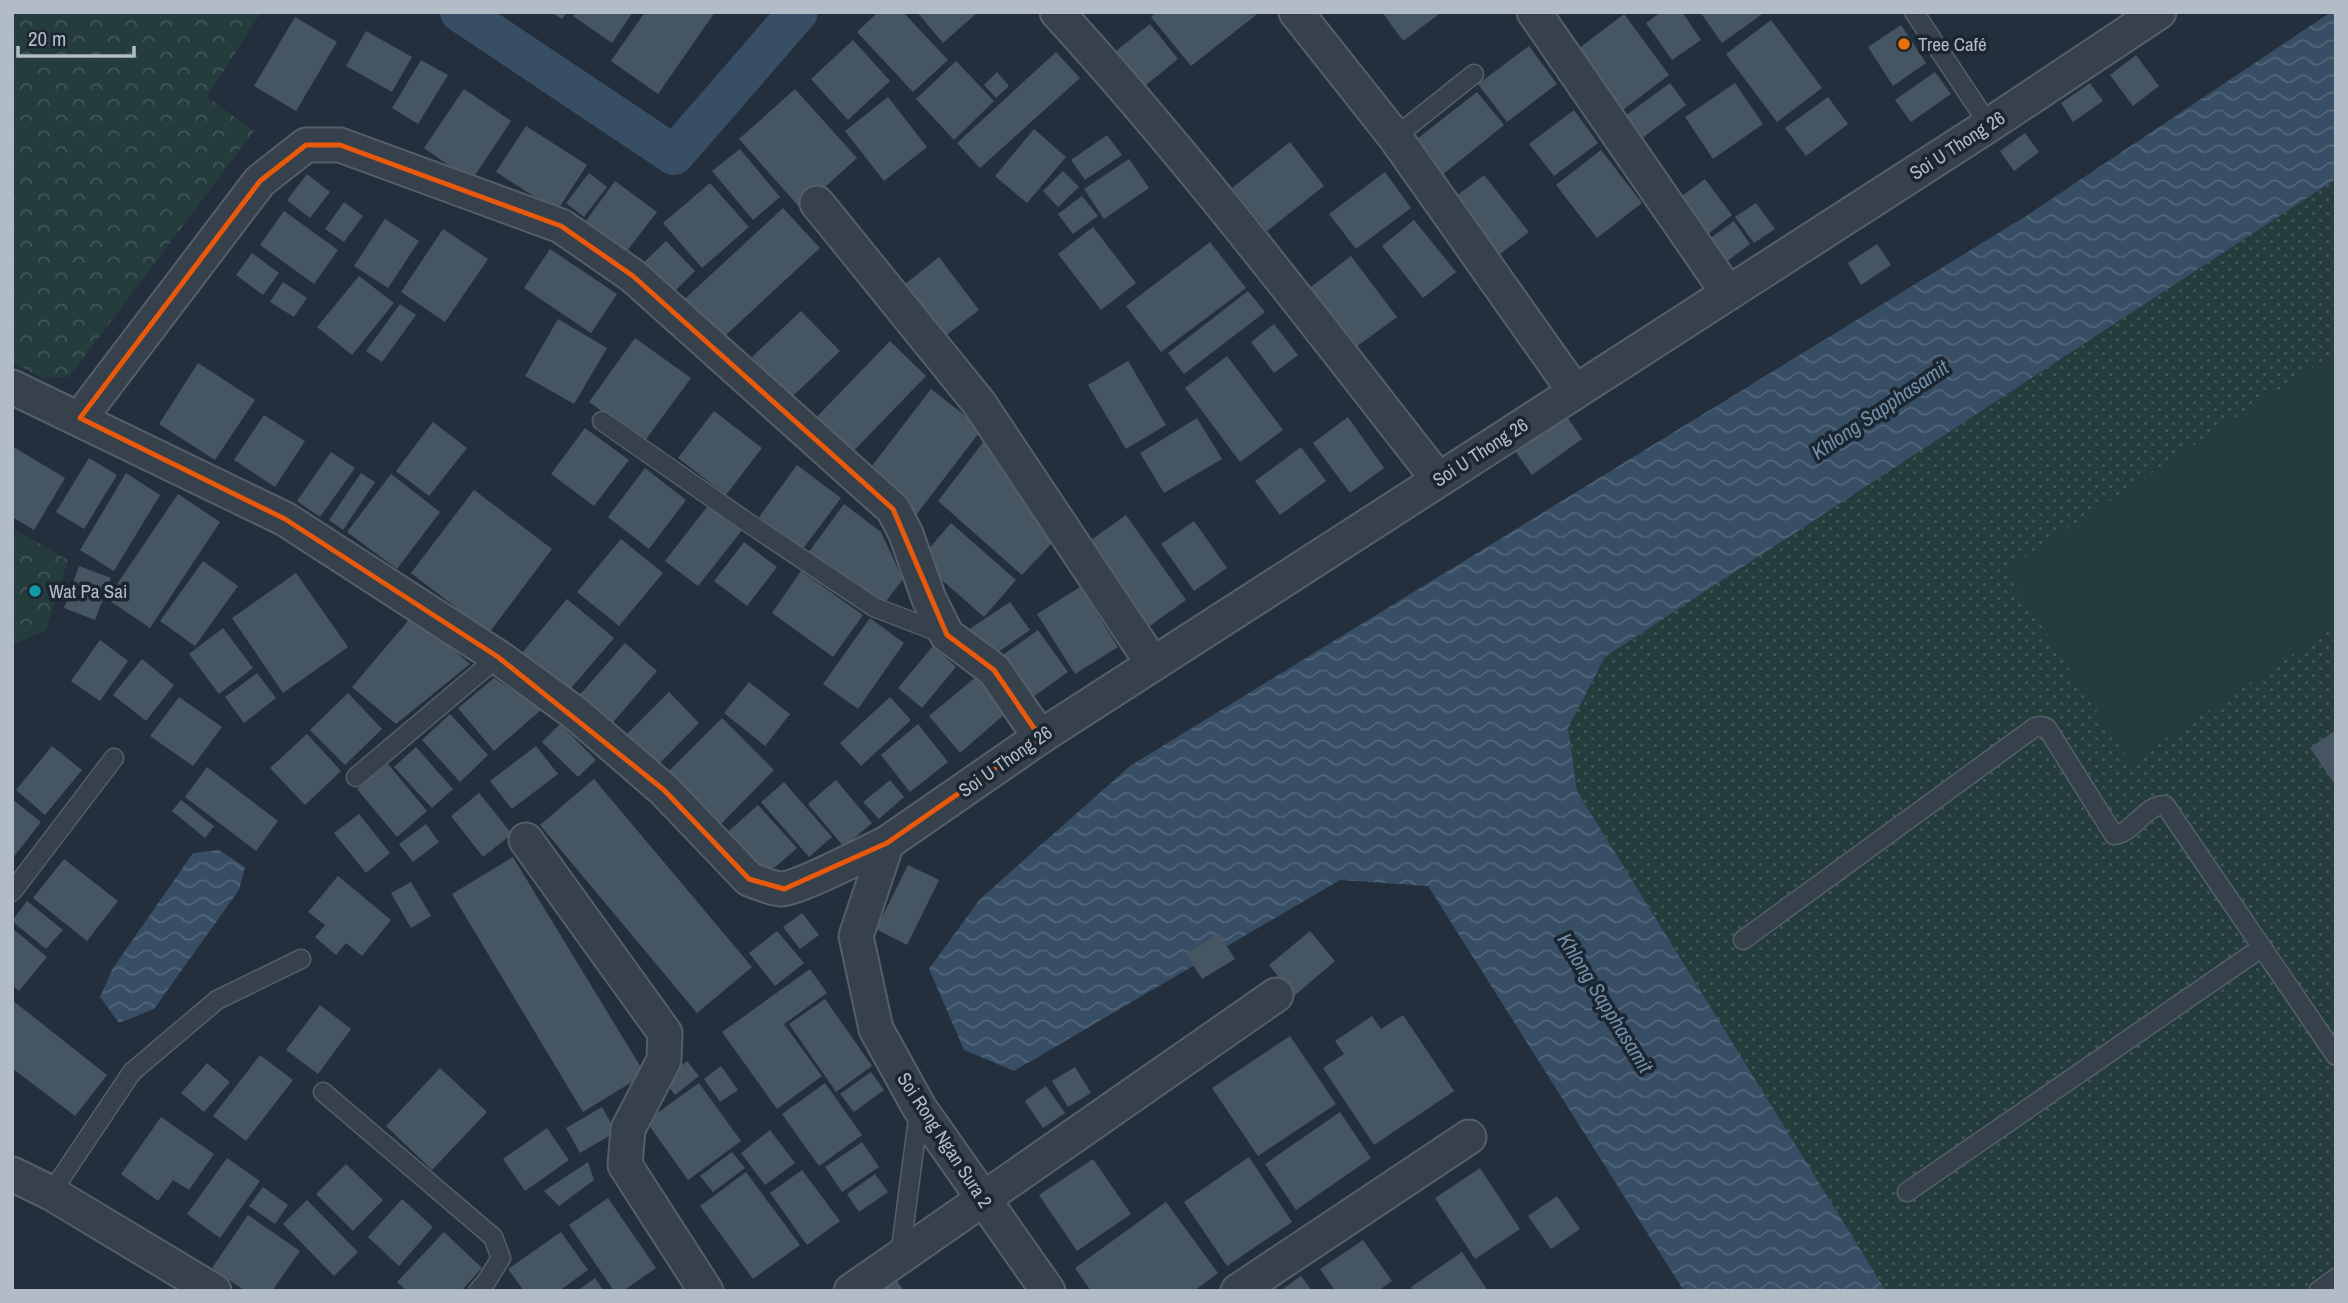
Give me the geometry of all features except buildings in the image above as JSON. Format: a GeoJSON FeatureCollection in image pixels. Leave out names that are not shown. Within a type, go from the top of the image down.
{"type":"FeatureCollection","features":[{"type":"Feature","properties":{"kind":"street"},"geometry":{"type":"LineString","coordinates":[[1057,12],[1117,78],[1222,203],[1438,479]]}},
{"type":"Feature","properties":{"kind":"street"},"geometry":{"type":"LineString","coordinates":[[1296,12],[1395,138],[1575,392]]}},
{"type":"Feature","properties":{"kind":"street"},"geometry":{"type":"LineString","coordinates":[[1534,12],[1728,293]]}},
{"type":"Feature","properties":{"kind":"street","name":"Soi U Thong 26"},"geometry":{"type":"LineString","coordinates":[[12,387],[285,519],[498,657],[575,713],[663,790],[749,879],[784,889],[887,843],[1040,737],[1989,125],[2159,12]]}},
{"type":"Feature","properties":{"kind":"street"},"geometry":{"type":"LineString","coordinates":[[80,418],[260,181],[306,145],[340,145],[561,226],[633,276],[893,509],[906,534],[929,599],[947,635],[994,670],[1040,737]]}},
{"type":"Feature","properties":{"kind":"street"},"geometry":{"type":"LineString","coordinates":[[817,202],[979,403],[1153,664]]}},
{"type":"Feature","properties":{"kind":"street"},"geometry":{"type":"LineString","coordinates":[[526,840],[665,1033],[664,1060],[628,1129],[625,1165],[706,1291]]}},
{"type":"Feature","properties":{"kind":"street","name":"Soi Rong Ngan Sura 2"},"geometry":{"type":"LineString","coordinates":[[887,843],[856,936],[876,1029],[919,1107],[1048,1291]]}},
{"type":"Feature","properties":{"kind":"street"},"geometry":{"type":"LineString","coordinates":[[850,1291],[1276,995]]}},
{"type":"Feature","properties":{"kind":"street"},"geometry":{"type":"LineString","coordinates":[[1238,1291],[1469,1137]]}},
{"type":"Feature","properties":{"kind":"street"},"geometry":{"type":"LineString","coordinates":[[12,1174],[51,1193],[214,1291]]}},
{"type":"Feature","properties":{"kind":"lane"},"geometry":{"type":"LineString","coordinates":[[1914,12],[1989,125]]}},
{"type":"Feature","properties":{"kind":"lane"},"geometry":{"type":"LineString","coordinates":[[1395,138],[1474,74]]}},
{"type":"Feature","properties":{"kind":"lane"},"geometry":{"type":"LineString","coordinates":[[601,421],[874,607],[947,635]]}},
{"type":"Feature","properties":{"kind":"lane"},"geometry":{"type":"LineString","coordinates":[[356,777],[498,657]]}},
{"type":"Feature","properties":{"kind":"lane"},"geometry":{"type":"LineString","coordinates":[[1743,940],[2035,727],[2041,726],[2047,729],[2114,835],[2123,833],[2156,805],[2165,805],[2336,1056]]}},
{"type":"Feature","properties":{"kind":"lane"},"geometry":{"type":"LineString","coordinates":[[12,892],[114,758]]}},
{"type":"Feature","properties":{"kind":"lane"},"geometry":{"type":"LineString","coordinates":[[1907,1192],[2261,948]]}},
{"type":"Feature","properties":{"kind":"lane"},"geometry":{"type":"LineString","coordinates":[[51,1193],[132,1072],[217,1000],[301,959]]}},
{"type":"Feature","properties":{"kind":"lane"},"geometry":{"type":"LineString","coordinates":[[323,1092],[493,1237],[500,1258],[478,1291]]}},
{"type":"Feature","properties":{"kind":"lane"},"geometry":{"type":"LineString","coordinates":[[900,1256],[919,1107]]}},
{"type":"Feature","properties":{"kind":"lane"},"geometry":{"type":"LineString","coordinates":[[2318,1291],[2336,1279]]}},
{"type":"Feature","properties":{"kind":"highlighted area"},"geometry":{"type":"Polygon","coordinates":[[[306,145],[340,145],[561,226],[633,276],[893,509],[947,635],[994,670],[1040,737],[887,843],[784,889],[749,879],[664,790],[498,657],[285,519],[80,418],[260,181],[306,145]]]}},
{"type":"Feature","properties":{"kind":"green space"},"geometry":{"type":"Polygon","coordinates":[[[12,12],[261,12],[207,97],[254,131],[69,377],[42,378],[12,362],[12,12]]]}},
{"type":"Feature","properties":{"kind":"green space"},"geometry":{"type":"Polygon","coordinates":[[[2336,179],[2336,1291],[1886,1291],[1577,791],[1568,728],[1605,657],[2336,179]]]}},
{"type":"Feature","properties":{"kind":"green space"},"geometry":{"type":"Polygon","coordinates":[[[2336,352],[2336,626],[2130,762],[2005,570],[2336,352]]]}},
{"type":"Feature","properties":{"kind":"green space"},"geometry":{"type":"Polygon","coordinates":[[[12,528],[68,560],[46,630],[12,645],[12,528]]]}},
{"type":"Feature","properties":{"kind":"water","name":"Khlong Sapphasamit"},"geometry":{"type":"Polygon","coordinates":[[[2331,12],[2336,12],[2336,179],[1605,657],[1568,728],[1577,791],[1886,1291],[1684,1291],[1428,886],[1340,880],[1014,1071],[964,1050],[929,969],[980,899],[1130,766],[2026,216],[2331,12]]]}},
{"type":"Feature","properties":{"kind":"water"},"geometry":{"type":"Polygon","coordinates":[[[219,850],[245,867],[239,890],[154,1009],[119,1023],[100,997],[113,968],[193,853],[219,850]]]}},
{"type":"Feature","properties":{"kind":"waterway"},"geometry":{"type":"LineString","coordinates":[[460,12],[674,155],[798,12]]}},
{"type":"Feature","properties":{"kind":"place","name":"Tree Café"},"geometry":{"type":"Point","coordinates":[1904,44]}},
{"type":"Feature","properties":{"kind":"place","name":"Wat Pa Sai"},"geometry":{"type":"Point","coordinates":[35,591]}}]}
